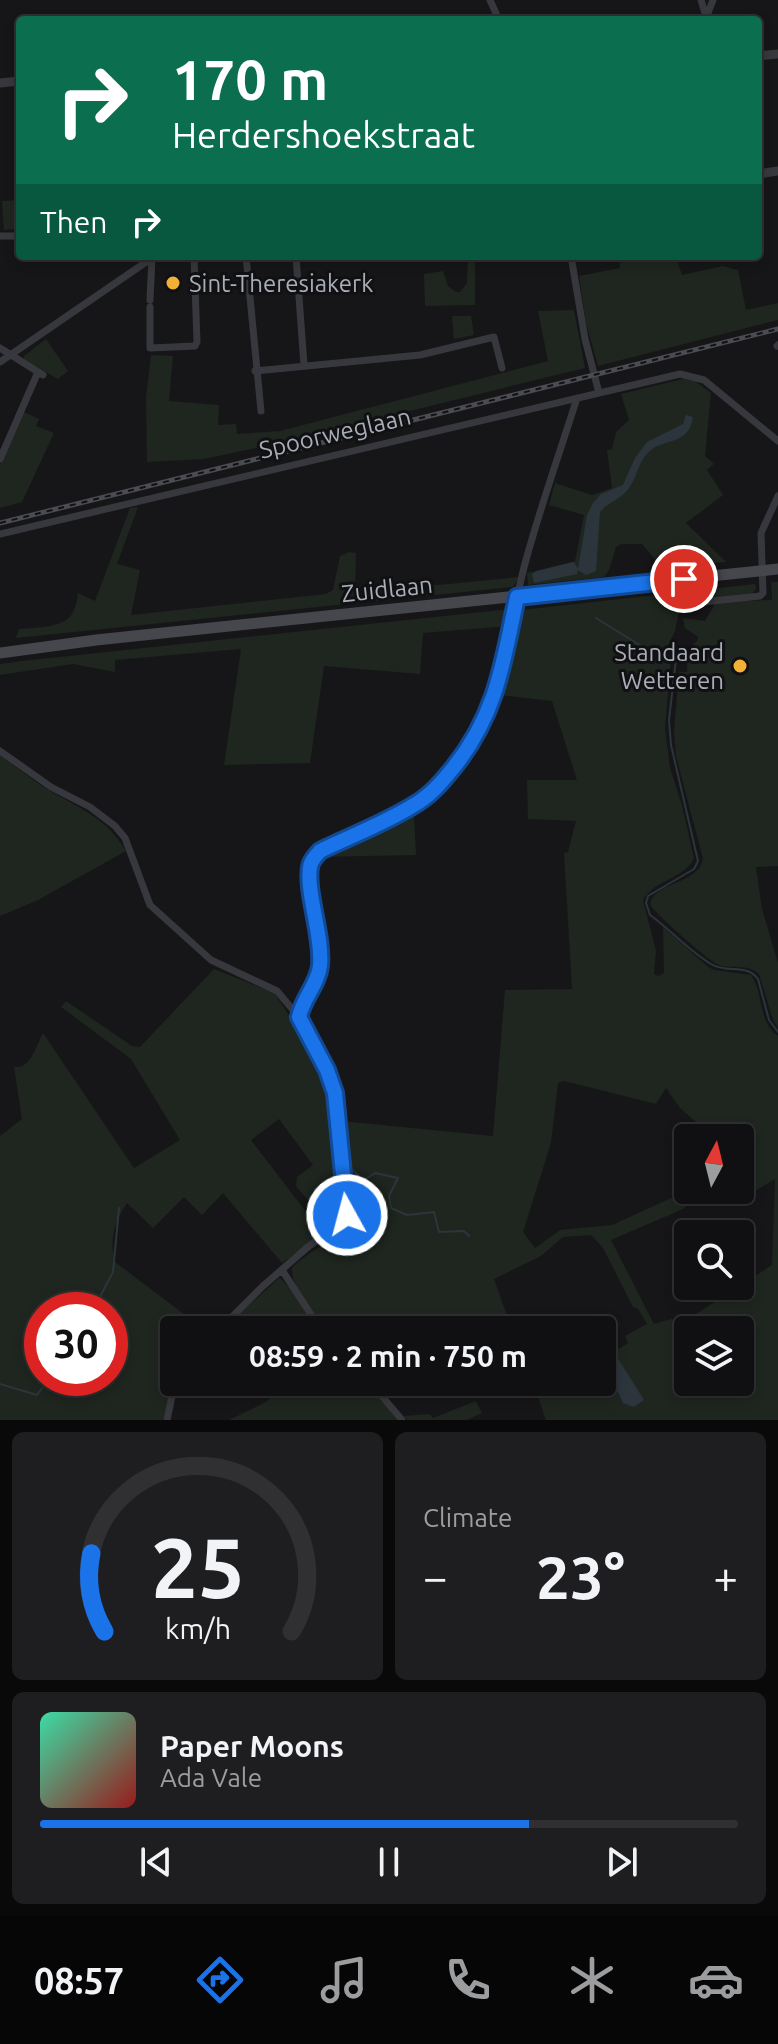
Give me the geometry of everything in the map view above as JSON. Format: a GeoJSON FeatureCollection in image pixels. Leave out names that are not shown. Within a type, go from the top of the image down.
{"type":"FeatureCollection","features":[{"type":"Feature","properties":{"kind":"main road","name":"Zuidlaan"},"geometry":{"type":"LineString","coordinates":[[0,653],[96,640],[778,569]]}},
{"type":"Feature","properties":{"kind":"street"},"geometry":{"type":"LineString","coordinates":[[0,362],[148,260]]}},
{"type":"Feature","properties":{"kind":"street"},"geometry":{"type":"LineString","coordinates":[[152,260],[150,348],[190,348],[197,342],[194,260]]}},
{"type":"Feature","properties":{"kind":"street"},"geometry":{"type":"LineString","coordinates":[[246,260],[261,411]]}},
{"type":"Feature","properties":{"kind":"street"},"geometry":{"type":"LineString","coordinates":[[296,260],[304,365]]}},
{"type":"Feature","properties":{"kind":"street"},"geometry":{"type":"LineString","coordinates":[[572,260],[585,339],[599,393]]}},
{"type":"Feature","properties":{"kind":"street"},"geometry":{"type":"LineString","coordinates":[[255,371],[420,355],[494,337],[502,368]]}},
{"type":"Feature","properties":{"kind":"street"},"geometry":{"type":"LineString","coordinates":[[0,348],[41,373],[0,459]]}},
{"type":"Feature","properties":{"kind":"street","name":"Spoorweglaan"},"geometry":{"type":"LineString","coordinates":[[0,534],[680,374],[704,380],[778,441]]}},
{"type":"Feature","properties":{"kind":"street"},"geometry":{"type":"LineString","coordinates":[[299,1017],[302,1002],[315,983],[320,962],[310,875],[313,859],[320,851],[415,805],[432,792],[467,751],[496,694],[539,515],[577,398]]}},
{"type":"Feature","properties":{"kind":"street"},"geometry":{"type":"LineString","coordinates":[[703,602],[760,596],[763,593],[761,533],[778,496]]}},
{"type":"Feature","properties":{"kind":"street"},"geometry":{"type":"LineString","coordinates":[[0,751],[115,826],[125,838],[150,905],[211,960],[277,991],[299,1017],[327,1070],[335,1093],[340,1168],[348,1208],[343,1223],[309,1246],[234,1316]]}},
{"type":"Feature","properties":{"kind":"street"},"geometry":{"type":"LineString","coordinates":[[282,1270],[312,1316]]}},
{"type":"Feature","properties":{"kind":"street"},"geometry":{"type":"LineString","coordinates":[[167,1420],[172,1396]]}},
{"type":"Feature","properties":{"kind":"street"},"geometry":{"type":"LineString","coordinates":[[382,1396],[402,1420]]}},
{"type":"Feature","properties":{"kind":"shaded area"},"geometry":{"type":"Polygon","coordinates":[[[16,200],[16,229],[4,230],[2,201],[16,200]]]}},
{"type":"Feature","properties":{"kind":"shaded area"},"geometry":{"type":"Polygon","coordinates":[[[468,260],[475,260],[475,305],[425,306],[424,274],[443,271],[448,286],[456,292],[460,292],[467,283],[468,260]]]}},
{"type":"Feature","properties":{"kind":"shaded area"},"geometry":{"type":"Polygon","coordinates":[[[619,260],[677,260],[682,275],[723,266],[738,270],[746,310],[778,303],[778,320],[598,366],[586,323],[579,276],[620,268],[619,260]]]}},
{"type":"Feature","properties":{"kind":"shaded area"},"geometry":{"type":"Polygon","coordinates":[[[574,310],[585,368],[279,443],[204,459],[147,462],[146,398],[151,355],[173,356],[169,401],[219,405],[218,425],[236,424],[237,434],[280,431],[548,361],[538,311],[574,310]]]}},
{"type":"Feature","properties":{"kind":"shaded area"},"geometry":{"type":"Polygon","coordinates":[[[452,316],[471,316],[474,335],[454,339],[452,316]]]}},
{"type":"Feature","properties":{"kind":"shaded area"},"geometry":{"type":"Polygon","coordinates":[[[46,339],[68,371],[58,379],[24,360],[24,356],[46,339]]]}},
{"type":"Feature","properties":{"kind":"shaded area"},"geometry":{"type":"Polygon","coordinates":[[[683,379],[695,381],[711,393],[705,456],[714,464],[707,470],[723,495],[686,523],[726,562],[668,567],[659,564],[642,544],[621,544],[616,547],[604,577],[528,585],[527,573],[575,561],[584,515],[549,505],[555,483],[592,495],[612,488],[607,450],[612,449],[616,432],[629,420],[621,394],[683,379]]]}},
{"type":"Feature","properties":{"kind":"shaded area"},"geometry":{"type":"Polygon","coordinates":[[[24,412],[39,419],[36,426],[54,433],[22,502],[0,508],[0,465],[24,412]]]}},
{"type":"Feature","properties":{"kind":"shaded area"},"geometry":{"type":"Polygon","coordinates":[[[686,415],[693,417],[687,432],[651,450],[643,458],[626,492],[600,512],[596,571],[586,575],[578,570],[577,574],[534,583],[532,574],[537,571],[574,562],[578,569],[587,515],[593,503],[601,494],[623,485],[635,458],[647,442],[683,424],[686,415]]]}},
{"type":"Feature","properties":{"kind":"shaded area"},"geometry":{"type":"Polygon","coordinates":[[[138,507],[117,564],[140,570],[131,615],[326,594],[333,590],[340,556],[349,552],[356,553],[355,592],[376,591],[379,582],[385,581],[397,589],[519,577],[513,587],[16,638],[19,629],[64,622],[74,610],[78,593],[95,601],[130,508],[138,507]]]}},
{"type":"Feature","properties":{"kind":"shaded area"},"geometry":{"type":"Polygon","coordinates":[[[771,582],[778,582],[778,866],[756,867],[762,909],[778,963],[778,1028],[759,974],[749,968],[717,964],[681,936],[650,904],[660,891],[693,874],[703,859],[676,756],[674,731],[679,672],[687,672],[688,649],[698,637],[685,628],[683,618],[705,621],[716,602],[772,600],[771,582]]]}},
{"type":"Feature","properties":{"kind":"shaded area"},"geometry":{"type":"Polygon","coordinates":[[[755,584],[756,589],[751,594],[693,600],[680,606],[675,631],[664,654],[671,656],[665,728],[670,768],[694,858],[684,870],[648,893],[643,900],[656,951],[654,974],[664,973],[663,927],[708,967],[751,975],[767,1023],[778,1036],[778,1420],[546,1420],[538,1396],[616,1396],[616,1389],[623,1403],[643,1400],[616,1351],[628,1343],[625,1336],[647,1324],[638,1309],[633,1307],[603,1248],[591,1235],[563,1237],[541,1256],[494,1279],[507,1316],[314,1316],[295,1285],[292,1268],[351,1220],[341,1121],[493,1136],[505,990],[572,989],[564,853],[568,852],[576,821],[528,819],[527,780],[577,780],[552,701],[499,695],[518,613],[522,610],[755,584]]]}},
{"type":"Feature","properties":{"kind":"shaded area"},"geometry":{"type":"Polygon","coordinates":[[[511,609],[508,626],[423,633],[420,674],[324,666],[310,763],[224,765],[241,649],[115,660],[115,672],[73,664],[0,675],[0,664],[22,661],[511,609]]]}},
{"type":"Feature","properties":{"kind":"shaded area"},"geometry":{"type":"Polygon","coordinates":[[[0,755],[101,822],[126,851],[38,900],[0,916],[0,755]]]}},
{"type":"Feature","properties":{"kind":"shaded area"},"geometry":{"type":"Polygon","coordinates":[[[398,817],[414,817],[416,855],[318,857],[398,817]]]}},
{"type":"Feature","properties":{"kind":"shaded area"},"geometry":{"type":"Polygon","coordinates":[[[214,969],[274,993],[311,1048],[332,1094],[335,1161],[345,1212],[325,1221],[296,1186],[297,1177],[313,1165],[279,1119],[251,1140],[323,1234],[282,1263],[223,1193],[202,1215],[184,1197],[153,1228],[127,1203],[114,1232],[115,1262],[186,1316],[160,1316],[160,1396],[170,1396],[164,1420],[0,1420],[0,1136],[22,1119],[14,1067],[29,1061],[43,1033],[134,1168],[180,1140],[131,1059],[61,1007],[66,1001],[132,1046],[140,1047],[214,969]]]}},
{"type":"Feature","properties":{"kind":"shaded area"},"geometry":{"type":"Polygon","coordinates":[[[279,1278],[308,1316],[237,1316],[279,1278]]]}},
{"type":"Feature","properties":{"kind":"shaded area"},"geometry":{"type":"Polygon","coordinates":[[[616,1355],[644,1400],[634,1407],[623,1403],[616,1389],[616,1355]]]}},
{"type":"Feature","properties":{"kind":"shaded area"},"geometry":{"type":"Polygon","coordinates":[[[274,1396],[377,1396],[397,1420],[229,1420],[274,1396]]]}},
{"type":"Feature","properties":{"kind":"shaded area"},"geometry":{"type":"Polygon","coordinates":[[[476,1401],[482,1413],[467,1420],[407,1420],[404,1416],[430,1414],[433,1418],[476,1401]]]}},
{"type":"Feature","properties":{"kind":"waterway"},"geometry":{"type":"LineString","coordinates":[[596,618],[654,654]]}},
{"type":"Feature","properties":{"kind":"waterway"},"geometry":{"type":"LineString","coordinates":[[676,659],[669,720],[671,745],[698,861],[694,869],[648,896],[646,903],[650,915],[703,959],[717,967],[753,974],[758,979],[769,1020],[778,1032]]}},
{"type":"Feature","properties":{"kind":"waterway"},"geometry":{"type":"LineString","coordinates":[[349,1167],[364,1180],[375,1173],[398,1178],[389,1196],[391,1208],[407,1215],[434,1212],[439,1232],[464,1231],[469,1236]]}},
{"type":"Feature","properties":{"kind":"waterway"},"geometry":{"type":"LineString","coordinates":[[102,1292],[113,1272],[119,1208]]}},
{"type":"Feature","properties":{"kind":"waterway"},"geometry":{"type":"LineString","coordinates":[[0,1384],[24,1391]]}},
{"type":"Feature","properties":{"kind":"railway"},"geometry":{"type":"LineString","coordinates":[[0,523],[778,329]]}},
{"type":"Feature","properties":{"kind":"place","name":"Sint-Theresiakerk"},"geometry":{"type":"Point","coordinates":[173,283]}},
{"type":"Feature","properties":{"kind":"place","name":"Standaard Wetteren"},"geometry":{"type":"Point","coordinates":[740,666]}},
{"type":"Feature","properties":{"kind":"route"},"geometry":{"type":"LineString","coordinates":[[347,1215],[335,1093],[327,1070],[299,1017],[302,1002],[319,973],[320,962],[310,875],[313,859],[320,851],[415,805],[432,792],[467,751],[493,704],[517,597],[684,579]]}}]}
